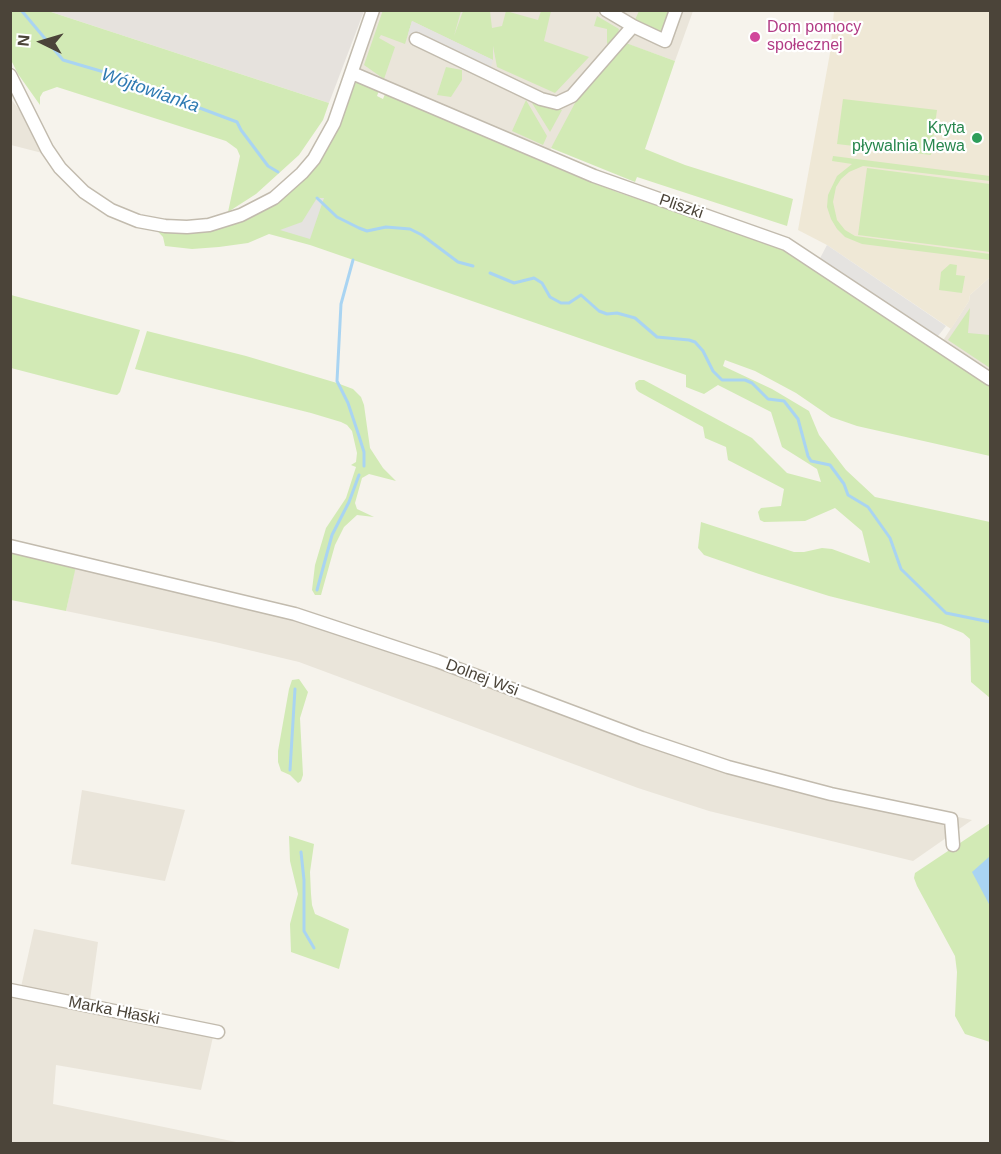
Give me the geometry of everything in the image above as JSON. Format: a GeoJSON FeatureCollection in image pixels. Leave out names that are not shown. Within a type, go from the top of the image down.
{"type":"FeatureCollection","features":[{"type":"Feature","properties":{"kind":"street"},"geometry":{"type":"LineString","coordinates":[[10,75],[49,152],[60,168],[84,192],[111,210],[138,221],[165,226],[209,225],[241,215],[274,198],[288,187],[314,159],[334,123],[373,10]]}},
{"type":"Feature","properties":{"kind":"street"},"geometry":{"type":"LineString","coordinates":[[606,10],[665,41],[676,10]]}},
{"type":"Feature","properties":{"kind":"street"},"geometry":{"type":"LineString","coordinates":[[416,39],[541,99],[557,103],[572,96],[633,26]]}},
{"type":"Feature","properties":{"kind":"street","name":"Pliszki"},"geometry":{"type":"LineString","coordinates":[[352,73],[594,176],[786,244],[990,379]]}},
{"type":"Feature","properties":{"kind":"street","name":"Dolnej Wsi"},"geometry":{"type":"LineString","coordinates":[[10,546],[295,614],[428,658],[642,738],[728,767],[831,794],[951,819],[953,844]]}},
{"type":"Feature","properties":{"kind":"street","name":"Marka Hłaski"},"geometry":{"type":"LineString","coordinates":[[10,990],[218,1032]]}},
{"type":"Feature","properties":{"kind":"shaded area"},"geometry":{"type":"Polygon","coordinates":[[[48,11],[364,11],[329,103],[48,11]]]}},
{"type":"Feature","properties":{"kind":"shaded area"},"geometry":{"type":"Polygon","coordinates":[[[373,11],[693,11],[675,61],[625,43],[551,148],[548,156],[352,73],[373,11]]]}},
{"type":"Feature","properties":{"kind":"shaded area"},"geometry":{"type":"Polygon","coordinates":[[[834,11],[990,11],[990,277],[970,295],[969,301],[951,329],[827,245],[798,230],[830,53],[834,11]]]}},
{"type":"Feature","properties":{"kind":"shaded area"},"geometry":{"type":"Polygon","coordinates":[[[412,21],[493,60],[489,74],[408,34],[412,21]]]}},
{"type":"Feature","properties":{"kind":"shaded area"},"geometry":{"type":"Polygon","coordinates":[[[10,98],[39,134],[50,155],[11,145],[10,98]]]}},
{"type":"Feature","properties":{"kind":"shaded area"},"geometry":{"type":"Polygon","coordinates":[[[317,198],[324,198],[310,239],[280,230],[302,222],[317,198]]]}},
{"type":"Feature","properties":{"kind":"shaded area"},"geometry":{"type":"Polygon","coordinates":[[[827,245],[946,326],[934,341],[817,264],[827,245]]]}},
{"type":"Feature","properties":{"kind":"shaded area"},"geometry":{"type":"Polygon","coordinates":[[[990,277],[990,374],[942,342],[969,301],[970,295],[990,277]]]}},
{"type":"Feature","properties":{"kind":"shaded area"},"geometry":{"type":"Polygon","coordinates":[[[77,558],[297,609],[382,635],[669,745],[816,786],[972,820],[913,861],[709,811],[638,788],[299,662],[66,611],[77,558]]]}},
{"type":"Feature","properties":{"kind":"shaded area"},"geometry":{"type":"Polygon","coordinates":[[[82,790],[185,810],[165,881],[71,864],[82,790]]]}},
{"type":"Feature","properties":{"kind":"shaded area"},"geometry":{"type":"Polygon","coordinates":[[[34,929],[98,942],[90,1000],[21,987],[34,929]]]}},
{"type":"Feature","properties":{"kind":"shaded area"},"geometry":{"type":"Polygon","coordinates":[[[10,990],[215,1028],[201,1090],[56,1065],[53,1104],[241,1143],[11,1143],[10,990]]]}},
{"type":"Feature","properties":{"kind":"green space"},"geometry":{"type":"Polygon","coordinates":[[[11,10],[48,11],[329,103],[323,120],[299,155],[256,194],[228,212],[240,156],[237,149],[226,141],[57,87],[43,92],[40,105],[11,60],[11,10]]]}},
{"type":"Feature","properties":{"kind":"green space"},"geometry":{"type":"Polygon","coordinates":[[[383,10],[461,11],[454,36],[463,11],[490,11],[492,28],[502,26],[506,11],[538,20],[541,11],[551,11],[544,41],[589,57],[555,93],[497,67],[493,46],[493,60],[412,21],[405,44],[381,35],[379,38],[395,47],[384,79],[364,65],[383,10]]]}},
{"type":"Feature","properties":{"kind":"green space"},"geometry":{"type":"Polygon","coordinates":[[[639,11],[674,11],[661,39],[634,22],[639,11]]]}},
{"type":"Feature","properties":{"kind":"green space"},"geometry":{"type":"Polygon","coordinates":[[[597,16],[619,29],[617,37],[607,44],[607,29],[594,26],[597,16]]]}},
{"type":"Feature","properties":{"kind":"green space"},"geometry":{"type":"Polygon","coordinates":[[[626,43],[675,61],[645,149],[685,165],[793,199],[787,226],[637,177],[635,182],[551,148],[575,103],[626,43]]]}},
{"type":"Feature","properties":{"kind":"green space"},"geometry":{"type":"Polygon","coordinates":[[[446,67],[462,70],[462,80],[451,97],[437,95],[446,67]]]}},
{"type":"Feature","properties":{"kind":"green space"},"geometry":{"type":"Polygon","coordinates":[[[352,73],[381,85],[377,96],[383,99],[385,94],[617,192],[774,245],[990,386],[990,456],[857,426],[831,417],[796,393],[755,371],[725,360],[723,366],[772,389],[809,411],[819,435],[846,470],[875,497],[990,522],[990,698],[971,682],[970,639],[963,633],[941,624],[829,596],[759,574],[704,555],[698,548],[701,522],[794,552],[832,549],[870,563],[862,531],[835,508],[805,521],[764,522],[760,520],[758,512],[761,508],[781,506],[784,489],[728,460],[726,447],[705,438],[703,427],[639,392],[635,383],[644,380],[752,438],[787,473],[821,482],[817,469],[782,447],[771,412],[718,385],[704,394],[686,387],[686,375],[310,245],[269,234],[248,243],[219,247],[192,249],[165,246],[163,237],[150,223],[187,227],[258,207],[314,159],[352,73]]]}},
{"type":"Feature","properties":{"kind":"green space"},"geometry":{"type":"Polygon","coordinates":[[[843,99],[937,110],[931,155],[837,144],[843,99]]]}},
{"type":"Feature","properties":{"kind":"green space"},"geometry":{"type":"Polygon","coordinates":[[[526,100],[547,136],[543,145],[512,131],[526,100]]]}},
{"type":"Feature","properties":{"kind":"green space"},"geometry":{"type":"Polygon","coordinates":[[[532,103],[562,110],[550,132],[532,103]]]}},
{"type":"Feature","properties":{"kind":"green space"},"geometry":{"type":"Polygon","coordinates":[[[833,156],[990,176],[990,181],[863,166],[849,172],[841,179],[836,187],[833,202],[837,220],[845,230],[855,236],[990,254],[990,260],[862,244],[845,237],[831,219],[827,207],[828,195],[837,176],[852,164],[832,161],[833,156]]]}},
{"type":"Feature","properties":{"kind":"green space"},"geometry":{"type":"Polygon","coordinates":[[[867,168],[990,184],[990,252],[858,235],[867,168]]]}},
{"type":"Feature","properties":{"kind":"green space"},"geometry":{"type":"Polygon","coordinates":[[[950,264],[957,265],[956,275],[965,276],[962,293],[939,290],[941,272],[950,264]]]}},
{"type":"Feature","properties":{"kind":"green space"},"geometry":{"type":"Polygon","coordinates":[[[11,295],[140,330],[120,392],[117,395],[111,394],[11,368],[11,295]]]}},
{"type":"Feature","properties":{"kind":"green space"},"geometry":{"type":"Polygon","coordinates":[[[970,308],[968,333],[990,335],[990,368],[948,340],[970,308]]]}},
{"type":"Feature","properties":{"kind":"green space"},"geometry":{"type":"Polygon","coordinates":[[[147,331],[246,356],[337,383],[353,389],[361,397],[370,448],[383,468],[396,481],[369,474],[362,478],[355,503],[357,509],[374,517],[357,515],[344,527],[335,545],[321,595],[315,595],[312,590],[315,565],[326,528],[346,498],[356,467],[351,465],[356,462],[357,453],[352,431],[341,422],[311,413],[135,369],[147,331]]]}},
{"type":"Feature","properties":{"kind":"green space"},"geometry":{"type":"Polygon","coordinates":[[[10,549],[76,566],[66,611],[11,600],[10,549]]]}},
{"type":"Feature","properties":{"kind":"green space"},"geometry":{"type":"Polygon","coordinates":[[[299,679],[308,692],[300,718],[303,775],[298,783],[290,775],[281,771],[278,751],[289,689],[292,680],[299,679]]]}},
{"type":"Feature","properties":{"kind":"green space"},"geometry":{"type":"Polygon","coordinates":[[[990,823],[990,1042],[965,1034],[955,1016],[957,972],[955,956],[914,878],[915,873],[990,823]]]}},
{"type":"Feature","properties":{"kind":"green space"},"geometry":{"type":"Polygon","coordinates":[[[289,836],[314,844],[310,872],[312,905],[315,914],[349,929],[339,969],[291,952],[290,924],[298,894],[290,861],[289,836]]]}},
{"type":"Feature","properties":{"kind":"water"},"geometry":{"type":"Polygon","coordinates":[[[990,856],[990,906],[972,872],[990,856]]]}},
{"type":"Feature","properties":{"kind":"waterway","name":"Wójtowianka"},"geometry":{"type":"LineString","coordinates":[[21,10],[63,60],[104,72],[237,122],[268,166],[278,172]]}},
{"type":"Feature","properties":{"kind":"waterway","name":"Wójtowianka"},"geometry":{"type":"LineString","coordinates":[[317,198],[337,217],[359,228],[367,231],[386,227],[410,229],[422,235],[458,262],[473,266]]}},
{"type":"Feature","properties":{"kind":"waterway"},"geometry":{"type":"LineString","coordinates":[[353,260],[341,304],[337,381],[348,403],[359,436],[364,452],[364,466]]}},
{"type":"Feature","properties":{"kind":"waterway","name":"Wójtowianka"},"geometry":{"type":"LineString","coordinates":[[490,273],[514,283],[534,278],[542,283],[550,297],[561,303],[569,303],[581,295],[599,311],[635,318],[657,337],[695,342],[703,351],[713,371],[722,380],[745,380],[752,383],[768,399],[784,401],[798,419],[811,461],[830,465],[844,484],[848,495],[868,507],[890,538],[901,569],[946,613],[990,622]]}},
{"type":"Feature","properties":{"kind":"waterway"},"geometry":{"type":"LineString","coordinates":[[317,590],[332,535],[349,502],[359,475]]}},
{"type":"Feature","properties":{"kind":"waterway"},"geometry":{"type":"LineString","coordinates":[[290,770],[295,689]]}},
{"type":"Feature","properties":{"kind":"waterway"},"geometry":{"type":"LineString","coordinates":[[301,852],[304,880],[304,931],[314,948]]}},
{"type":"Feature","properties":{"kind":"place","name":"Dom pomocy społecznej"},"geometry":{"type":"Point","coordinates":[755,37]}},
{"type":"Feature","properties":{"kind":"place","name":"Kryta pływalnia Mewa"},"geometry":{"type":"Point","coordinates":[977,138]}}]}
